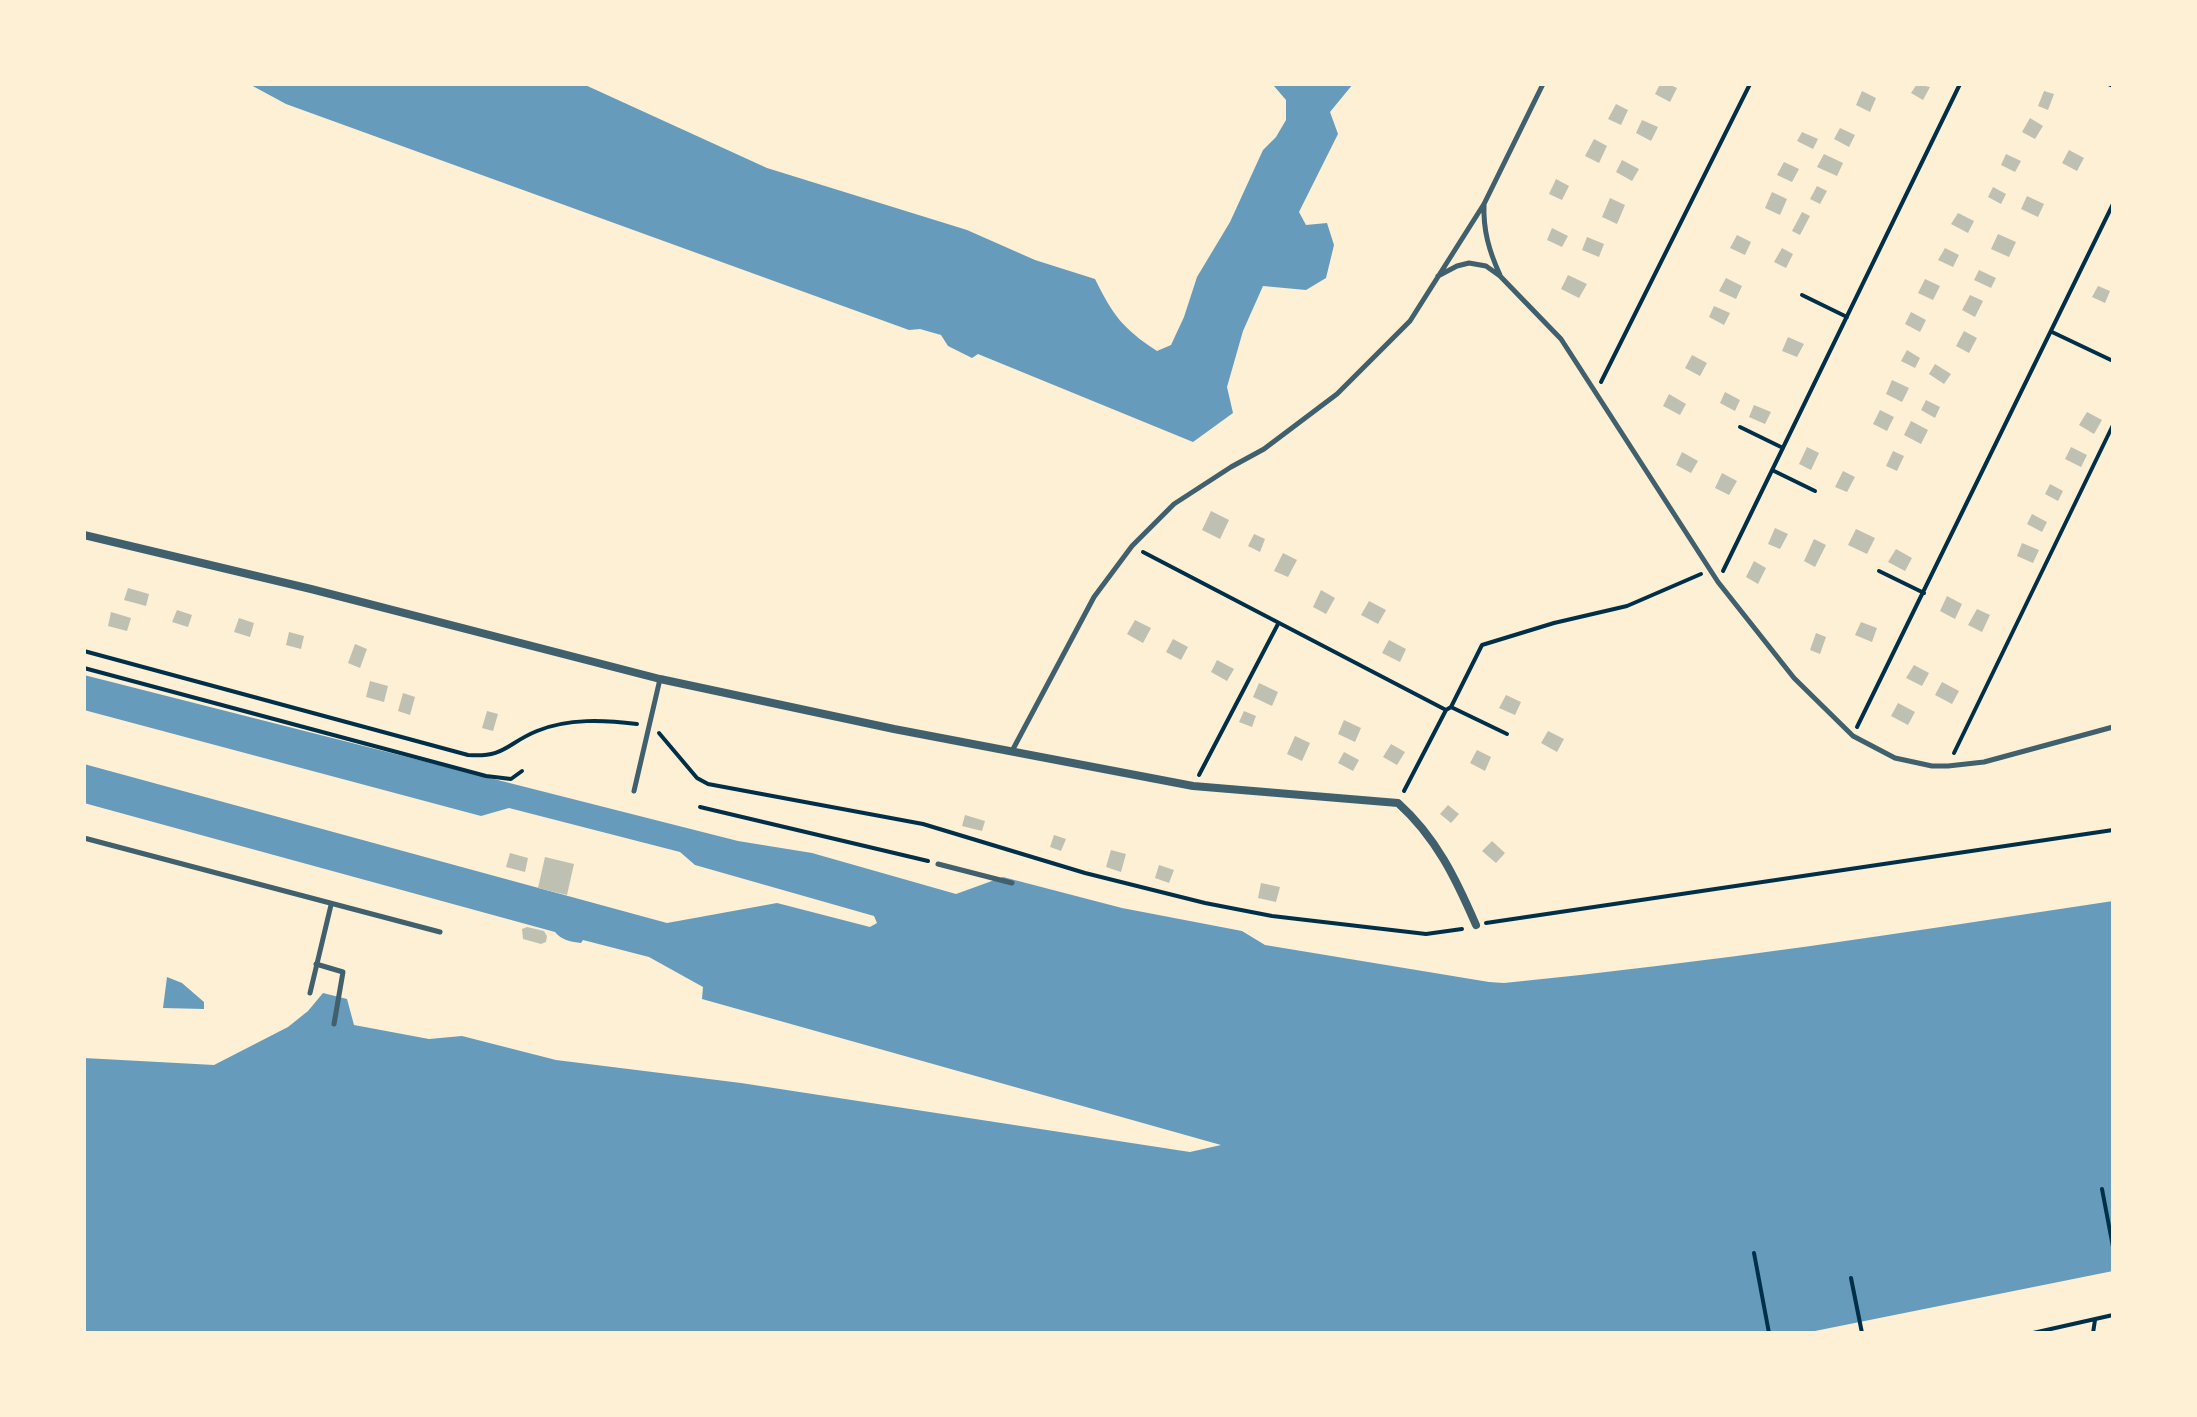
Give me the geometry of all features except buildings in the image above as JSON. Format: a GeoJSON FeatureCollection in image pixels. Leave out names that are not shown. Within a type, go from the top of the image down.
{"type":"FeatureCollection","features":[{"type":"Feature","properties":{"kind":"street"},"geometry":{"type":"LineString","coordinates":[[84,535],[326,593],[660,679],[1012,752],[1193,786],[1398,803],[1419,823],[1451,868],[1476,925]]}},
{"type":"Feature","properties":{"kind":"lane"},"geometry":{"type":"LineString","coordinates":[[1012,752],[1094,597],[1132,546],[1174,504],[1275,442],[1337,394],[1410,321],[1484,204],[1543,84]]}},
{"type":"Feature","properties":{"kind":"lane"},"geometry":{"type":"LineString","coordinates":[[1484,204],[1486,241],[1500,276]]}},
{"type":"Feature","properties":{"kind":"lane"},"geometry":{"type":"LineString","coordinates":[[1438,276],[1469,263],[1486,266],[1500,276],[1561,339],[1718,582],[1794,678],[1853,736],[1895,758],[1948,766],[1984,762],[2113,727]]}},
{"type":"Feature","properties":{"kind":"lane"},"geometry":{"type":"LineString","coordinates":[[634,791],[660,679]]}},
{"type":"Feature","properties":{"kind":"lane"},"geometry":{"type":"LineString","coordinates":[[84,838],[440,932]]}},
{"type":"Feature","properties":{"kind":"lane"},"geometry":{"type":"LineString","coordinates":[[938,864],[1012,883]]}},
{"type":"Feature","properties":{"kind":"lane"},"geometry":{"type":"LineString","coordinates":[[310,993],[331,905]]}},
{"type":"Feature","properties":{"kind":"lane"},"geometry":{"type":"LineString","coordinates":[[316,964],[343,972],[334,1024]]}},
{"type":"Feature","properties":{"kind":"path"},"geometry":{"type":"LineString","coordinates":[[1596,393],[1750,84]]}},
{"type":"Feature","properties":{"kind":"path"},"geometry":{"type":"LineString","coordinates":[[1718,582],[1960,84]]}},
{"type":"Feature","properties":{"kind":"path"},"geometry":{"type":"LineString","coordinates":[[1853,736],[2113,204]]}},
{"type":"Feature","properties":{"kind":"path"},"geometry":{"type":"LineString","coordinates":[[1802,295],[1847,317]]}},
{"type":"Feature","properties":{"kind":"path"},"geometry":{"type":"LineString","coordinates":[[2052,332],[2113,361]]}},
{"type":"Feature","properties":{"kind":"path"},"geometry":{"type":"LineString","coordinates":[[1948,766],[2113,425]]}},
{"type":"Feature","properties":{"kind":"path"},"geometry":{"type":"LineString","coordinates":[[1740,427],[1783,448]]}},
{"type":"Feature","properties":{"kind":"path"},"geometry":{"type":"LineString","coordinates":[[1772,470],[1815,491]]}},
{"type":"Feature","properties":{"kind":"path"},"geometry":{"type":"LineString","coordinates":[[1132,546],[1446,710]]}},
{"type":"Feature","properties":{"kind":"path"},"geometry":{"type":"LineString","coordinates":[[1398,803],[1482,645],[1554,623],[1627,606],[1711,570]]}},
{"type":"Feature","properties":{"kind":"path"},"geometry":{"type":"LineString","coordinates":[[1879,571],[1924,593]]}},
{"type":"Feature","properties":{"kind":"path"},"geometry":{"type":"LineString","coordinates":[[1193,786],[1278,624]]}},
{"type":"Feature","properties":{"kind":"path"},"geometry":{"type":"LineString","coordinates":[[84,651],[468,755],[488,756],[501,752],[537,731],[565,723],[610,721],[650,725],[697,778],[708,784],[923,824],[1085,873],[1205,903],[1272,916],[1426,934],[2113,830]]}},
{"type":"Feature","properties":{"kind":"path"},"geometry":{"type":"LineString","coordinates":[[84,668],[486,776],[511,779],[522,771]]}},
{"type":"Feature","properties":{"kind":"path"},"geometry":{"type":"LineString","coordinates":[[1451,707],[1507,734]]}},
{"type":"Feature","properties":{"kind":"path"},"geometry":{"type":"LineString","coordinates":[[700,807],[938,864]]}},
{"type":"Feature","properties":{"kind":"path"},"geometry":{"type":"LineString","coordinates":[[2102,1189],[2113,1247]]}},
{"type":"Feature","properties":{"kind":"path"},"geometry":{"type":"LineString","coordinates":[[1754,1253],[1769,1333]]}},
{"type":"Feature","properties":{"kind":"path"},"geometry":{"type":"LineString","coordinates":[[1851,1278],[1862,1333]]}},
{"type":"Feature","properties":{"kind":"path"},"geometry":{"type":"LineString","coordinates":[[2033,1333],[2113,1315]]}},
{"type":"Feature","properties":{"kind":"path"},"geometry":{"type":"LineString","coordinates":[[2093,1333],[2095,1319]]}},
{"type":"Feature","properties":{"kind":"water"},"geometry":{"type":"Polygon","coordinates":[[[249,84],[583,84],[767,168],[967,230],[1035,260],[1095,279],[1120,320],[1157,351],[1171,345],[1197,277],[1230,222],[1263,150],[1276,137],[1286,120],[1286,100],[1274,86],[1263,84],[1353,84],[1330,112],[1338,134],[1299,212],[1306,225],[1327,223],[1334,245],[1326,278],[1306,290],[1263,286],[1243,331],[1227,387],[1233,413],[1193,442],[978,354],[972,358],[948,346],[941,335],[920,329],[909,330],[286,104],[249,84]]]}},
{"type":"Feature","properties":{"kind":"water"},"geometry":{"type":"Polygon","coordinates":[[[84,675],[738,841],[812,853],[956,894],[1003,877],[1122,908],[1242,931],[1265,945],[1489,982],[1580,975],[1733,956],[2113,901],[2113,1271],[1805,1333],[84,1333],[84,1058],[214,1065],[288,1027],[308,1011],[323,993],[347,999],[354,1025],[429,1039],[462,1036],[556,1060],[741,1083],[1190,1152],[1221,1145],[702,999],[703,987],[649,957],[583,940],[581,943],[570,941],[555,932],[84,803],[84,764],[667,923],[777,903],[870,927],[877,923],[874,916],[695,865],[680,852],[509,808],[481,816],[84,710],[84,675]]]}},
{"type":"Feature","properties":{"kind":"water"},"geometry":{"type":"Polygon","coordinates":[[[167,977],[182,983],[204,1002],[204,1009],[163,1008],[167,977]]]}}]}
